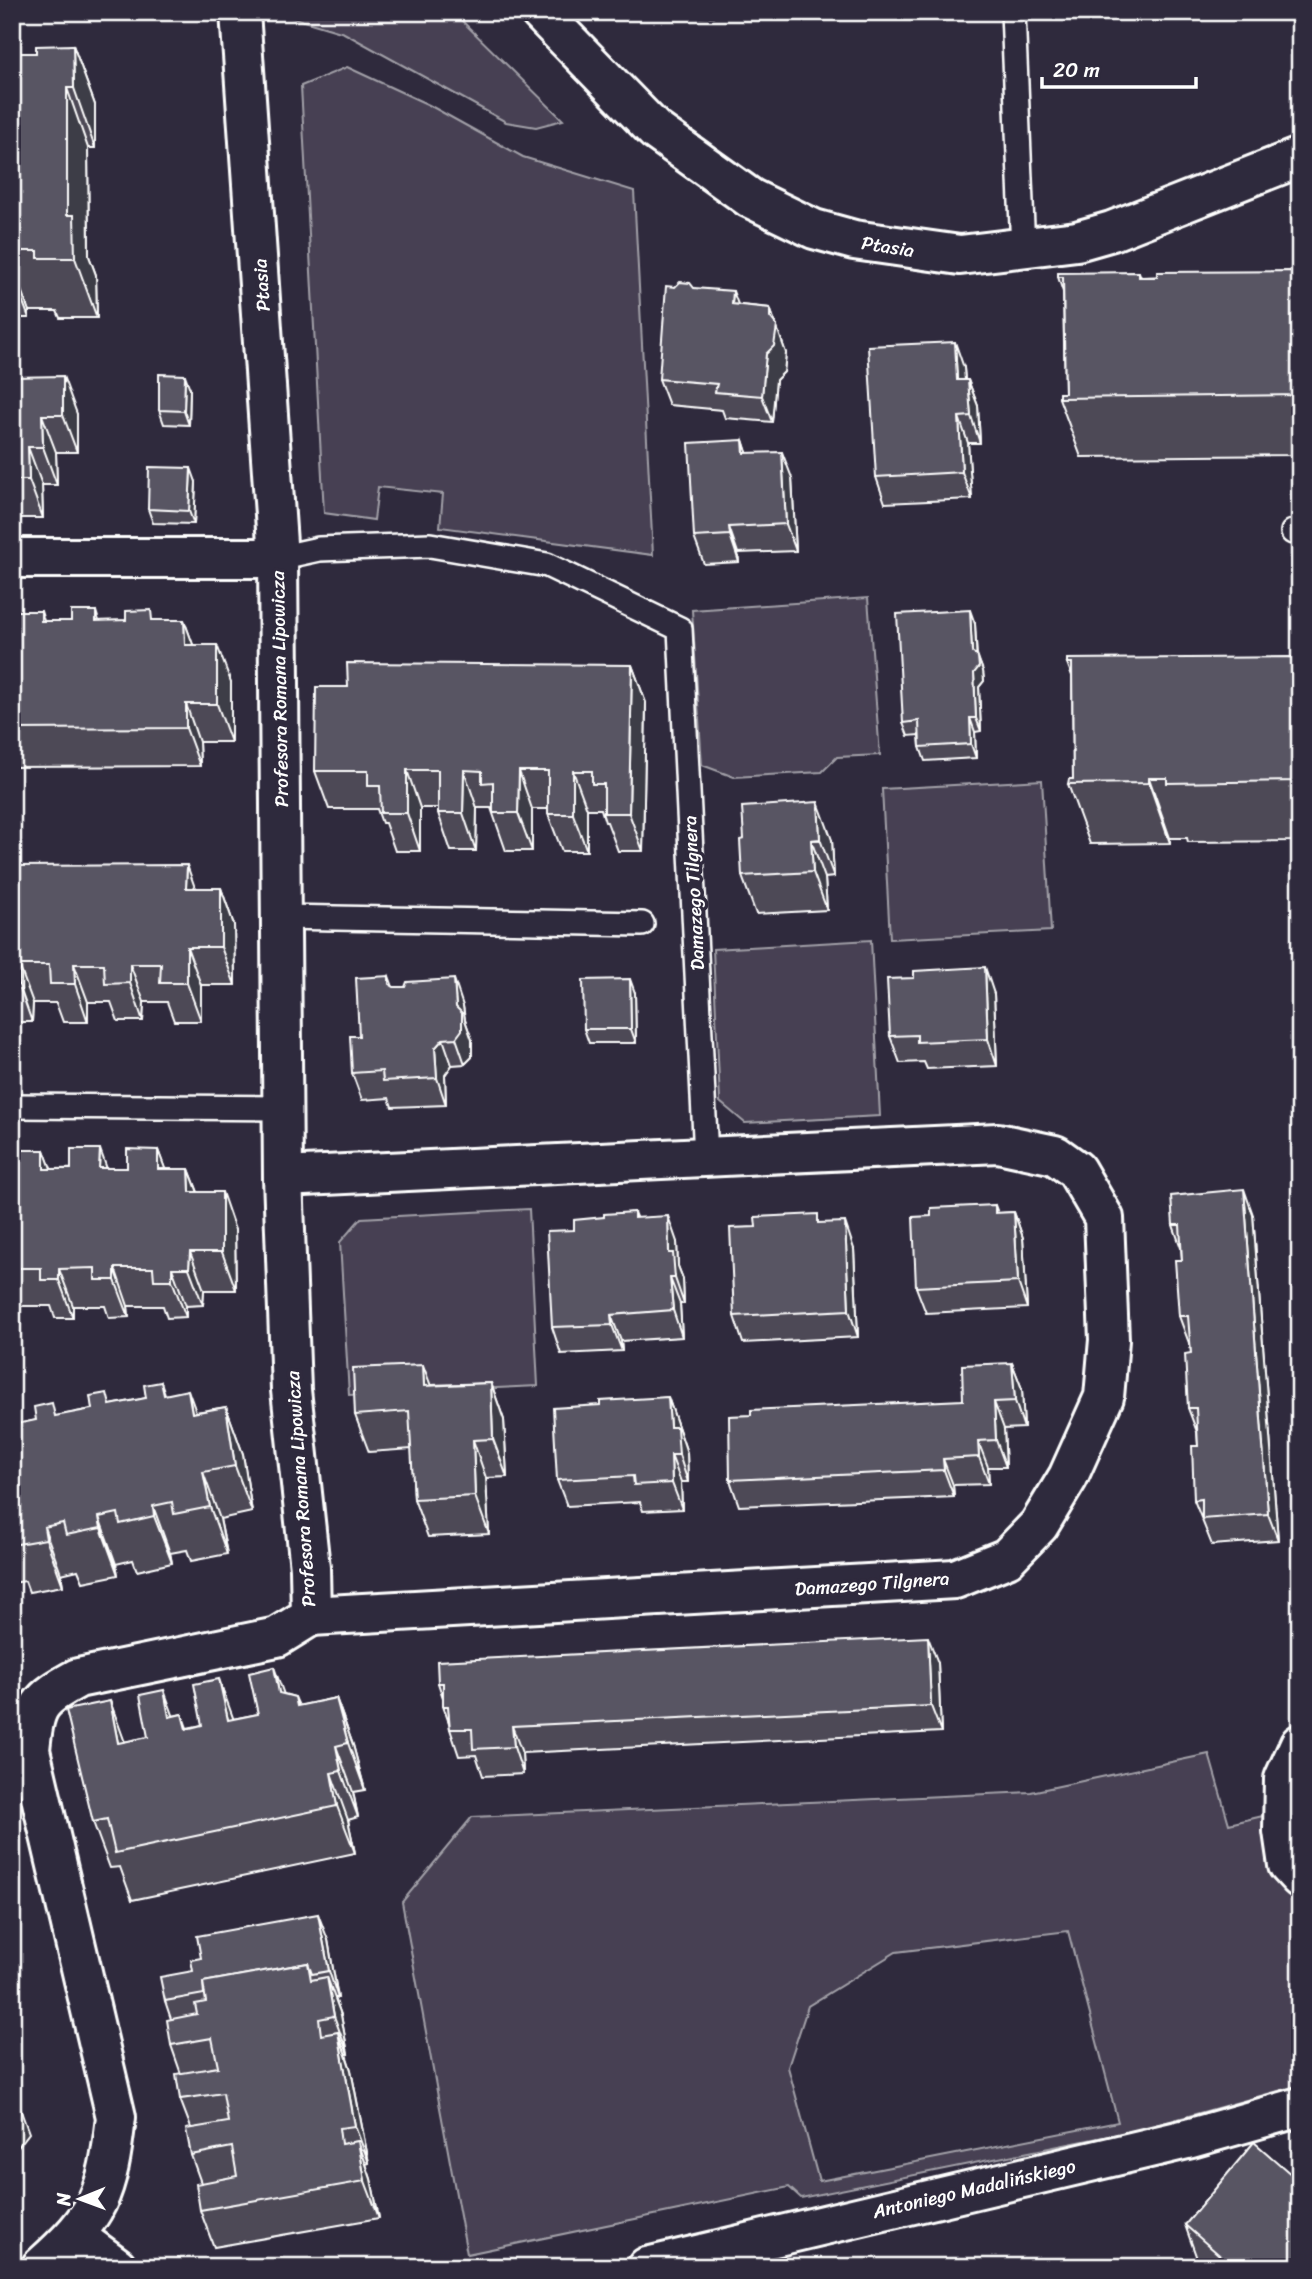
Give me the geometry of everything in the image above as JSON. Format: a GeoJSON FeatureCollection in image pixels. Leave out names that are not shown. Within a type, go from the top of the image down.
{"type":"FeatureCollection","features":[{"type":"Feature","properties":{"kind":"street","name":"Ptasia"},"geometry":{"type":"LineString","coordinates":[[240,12],[278,558]]}},
{"type":"Feature","properties":{"kind":"street","name":"Ptasia"},"geometry":{"type":"LineString","coordinates":[[540,12],[655,131],[725,181],[776,211],[814,229],[841,237],[916,251],[960,255],[1023,250],[1077,241],[1112,231],[1300,157]]}},
{"type":"Feature","properties":{"kind":"street","name":"Profesora Romana Lipowicza"},"geometry":{"type":"LineString","coordinates":[[12,558],[278,558],[281,1108],[291,1390],[310,1568],[311,1616],[277,1637],[78,1678],[49,1694],[33,1715],[30,1750],[116,2118],[111,2161],[101,2198],[75,2236],[41,2267]]}},
{"type":"Feature","properties":{"kind":"street","name":"Damazego Tilgnera"},"geometry":{"type":"LineString","coordinates":[[284,1177],[998,1143],[1055,1155],[1076,1170],[1104,1218],[1109,1340],[1104,1397],[1068,1477],[1039,1525],[1007,1558],[955,1579],[311,1616]]}},
{"type":"Feature","properties":{"kind":"street"},"geometry":{"type":"LineString","coordinates":[[1300,1744],[1284,1779],[1283,1831],[1288,1866],[1300,1878]]}},
{"type":"Feature","properties":{"kind":"street","name":"Antoniego Madalińskiego"},"geometry":{"type":"LineString","coordinates":[[647,2267],[1191,2138],[1300,2107]]}},
{"type":"Feature","properties":{"kind":"street"},"geometry":{"type":"LineString","coordinates":[[75,2236],[117,2267]]}},
{"type":"Feature","properties":{"kind":"lane"},"geometry":{"type":"LineString","coordinates":[[1013,12],[1023,250]]}},
{"type":"Feature","properties":{"kind":"lane","name":"Damazego Tilgnera"},"geometry":{"type":"LineString","coordinates":[[278,558],[319,549],[430,545],[547,565],[680,629],[706,1157]]}},
{"type":"Feature","properties":{"kind":"lane"},"geometry":{"type":"LineString","coordinates":[[282,917],[642,924]]}},
{"type":"Feature","properties":{"kind":"lane"},"geometry":{"type":"LineString","coordinates":[[12,1105],[281,1108]]}},
{"type":"Feature","properties":{"kind":"shaded area"},"geometry":{"type":"Polygon","coordinates":[[[289,12],[453,12],[563,120],[536,127],[506,122],[344,33],[290,17],[289,12]]]}},
{"type":"Feature","properties":{"kind":"shaded area"},"geometry":{"type":"Polygon","coordinates":[[[347,67],[429,105],[523,157],[634,191],[653,555],[440,527],[443,494],[378,487],[374,520],[324,513],[301,86],[347,67]]]}},
{"type":"Feature","properties":{"kind":"shaded area"},"geometry":{"type":"Polygon","coordinates":[[[868,598],[880,755],[837,757],[822,772],[734,777],[702,765],[692,610],[868,598]]]}},
{"type":"Feature","properties":{"kind":"shaded area"},"geometry":{"type":"Polygon","coordinates":[[[1042,780],[1051,931],[890,939],[882,789],[1042,780]]]}},
{"type":"Feature","properties":{"kind":"shaded area"},"geometry":{"type":"Polygon","coordinates":[[[871,940],[880,1116],[745,1123],[720,1102],[713,949],[871,940]]]}},
{"type":"Feature","properties":{"kind":"shaded area"},"geometry":{"type":"Polygon","coordinates":[[[529,1209],[538,1386],[349,1395],[340,1242],[361,1218],[529,1209]]]}},
{"type":"Feature","properties":{"kind":"shaded area"},"geometry":{"type":"Polygon","coordinates":[[[1209,1754],[1229,1824],[1267,1815],[1300,1894],[1300,2085],[1138,2130],[801,2198],[789,2187],[467,2254],[402,1902],[472,1817],[1031,1792],[1209,1754]],[[1068,1931],[896,1952],[808,2006],[788,2067],[819,2181],[1118,2122],[1068,1931]]]}},
{"type":"Feature","properties":{"kind":"building"},"geometry":{"type":"Polygon","coordinates":[[[73,45],[74,88],[67,88],[67,215],[74,215],[75,258],[38,258],[38,251],[12,251],[12,46],[17,46],[17,53],[36,53],[36,46],[73,45]]]}},
{"type":"Feature","properties":{"kind":"building"},"geometry":{"type":"Polygon","coordinates":[[[1300,271],[1300,395],[1059,398],[1059,393],[1065,393],[1063,277],[1058,277],[1058,273],[1139,272],[1139,277],[1157,277],[1157,272],[1300,271]]]}},
{"type":"Feature","properties":{"kind":"building"},"geometry":{"type":"Polygon","coordinates":[[[680,282],[690,283],[694,288],[733,291],[732,304],[770,308],[770,317],[777,326],[774,346],[766,354],[762,396],[715,392],[717,384],[659,379],[666,286],[675,287],[680,282]]]}},
{"type":"Feature","properties":{"kind":"building"},"geometry":{"type":"Polygon","coordinates":[[[955,342],[957,380],[968,380],[971,416],[959,417],[962,472],[876,477],[868,346],[955,342]]]}},
{"type":"Feature","properties":{"kind":"building"},"geometry":{"type":"Polygon","coordinates":[[[159,374],[185,375],[184,411],[159,410],[159,374]]]}},
{"type":"Feature","properties":{"kind":"building"},"geometry":{"type":"Polygon","coordinates":[[[63,376],[63,415],[42,415],[43,447],[28,447],[29,480],[12,480],[12,377],[63,376]]]}},
{"type":"Feature","properties":{"kind":"building"},"geometry":{"type":"Polygon","coordinates":[[[743,440],[744,453],[782,452],[786,524],[729,527],[730,535],[694,537],[689,443],[743,440]]]}},
{"type":"Feature","properties":{"kind":"building"},"geometry":{"type":"Polygon","coordinates":[[[149,467],[191,468],[189,511],[148,509],[149,467]]]}},
{"type":"Feature","properties":{"kind":"building"},"geometry":{"type":"Polygon","coordinates":[[[151,610],[152,620],[184,620],[185,645],[217,645],[217,704],[186,704],[186,728],[12,729],[12,622],[16,622],[16,611],[41,611],[41,621],[71,621],[71,611],[96,611],[96,621],[126,620],[126,611],[151,610]]]}},
{"type":"Feature","properties":{"kind":"building"},"geometry":{"type":"Polygon","coordinates":[[[970,610],[972,652],[978,657],[979,667],[974,673],[976,718],[970,718],[971,744],[920,747],[919,721],[903,723],[897,614],[970,610]]]}},
{"type":"Feature","properties":{"kind":"building"},"geometry":{"type":"Polygon","coordinates":[[[1300,657],[1300,781],[1167,783],[1167,778],[1149,778],[1149,783],[1068,784],[1069,779],[1073,779],[1072,663],[1067,663],[1067,659],[1300,657]]]}},
{"type":"Feature","properties":{"kind":"building"},"geometry":{"type":"Polygon","coordinates":[[[347,663],[632,665],[629,813],[604,813],[604,784],[592,784],[592,771],[573,771],[573,814],[548,814],[548,771],[519,771],[518,813],[493,813],[493,782],[482,783],[482,771],[464,770],[463,813],[438,813],[438,770],[407,770],[407,813],[381,813],[380,786],[368,786],[368,771],[315,771],[316,687],[348,687],[347,663]]]}},
{"type":"Feature","properties":{"kind":"building"},"geometry":{"type":"Polygon","coordinates":[[[818,802],[820,839],[811,840],[813,872],[742,876],[742,807],[818,802]]]}},
{"type":"Feature","properties":{"kind":"building"},"geometry":{"type":"Polygon","coordinates":[[[187,865],[186,888],[221,888],[221,947],[187,947],[187,983],[160,983],[161,964],[130,964],[130,983],[105,984],[104,964],[74,964],[75,984],[50,984],[49,965],[19,965],[19,985],[12,984],[12,866],[187,865]]]}},
{"type":"Feature","properties":{"kind":"building"},"geometry":{"type":"Polygon","coordinates":[[[985,967],[988,1039],[917,1042],[917,1035],[890,1036],[887,979],[914,978],[914,971],[985,967]]]}},
{"type":"Feature","properties":{"kind":"building"},"geometry":{"type":"Polygon","coordinates":[[[389,976],[389,984],[394,987],[405,987],[407,982],[454,979],[456,1007],[462,1013],[462,1030],[456,1038],[443,1039],[435,1048],[437,1078],[383,1081],[382,1071],[352,1073],[350,1036],[359,1036],[356,978],[389,976]]]}},
{"type":"Feature","properties":{"kind":"building"},"geometry":{"type":"Polygon","coordinates":[[[630,979],[631,1029],[584,1029],[583,980],[630,979]]]}},
{"type":"Feature","properties":{"kind":"building"},"geometry":{"type":"Polygon","coordinates":[[[71,1149],[100,1149],[99,1168],[127,1168],[127,1149],[158,1150],[158,1169],[189,1169],[190,1192],[222,1192],[222,1252],[190,1252],[189,1268],[172,1268],[172,1280],[154,1280],[153,1268],[115,1268],[115,1280],[95,1280],[95,1268],[59,1269],[59,1280],[41,1280],[41,1268],[12,1268],[12,1170],[16,1170],[16,1150],[44,1150],[44,1169],[71,1169],[71,1149]]]}},
{"type":"Feature","properties":{"kind":"building"},"geometry":{"type":"Polygon","coordinates":[[[1244,1189],[1268,1514],[1202,1519],[1202,1499],[1194,1500],[1192,1446],[1198,1446],[1196,1408],[1188,1408],[1185,1354],[1191,1353],[1188,1316],[1179,1316],[1175,1260],[1182,1260],[1180,1225],[1173,1225],[1171,1196],[1244,1189]]]}},
{"type":"Feature","properties":{"kind":"building"},"geometry":{"type":"Polygon","coordinates":[[[995,1205],[995,1213],[1014,1212],[1018,1282],[916,1287],[913,1217],[931,1216],[931,1208],[995,1205]]]}},
{"type":"Feature","properties":{"kind":"building"},"geometry":{"type":"Polygon","coordinates":[[[634,1212],[634,1218],[668,1216],[669,1253],[673,1253],[675,1278],[670,1278],[673,1310],[611,1315],[612,1325],[552,1327],[547,1231],[574,1230],[574,1220],[634,1212]]]}},
{"type":"Feature","properties":{"kind":"building"},"geometry":{"type":"Polygon","coordinates":[[[818,1214],[818,1223],[845,1222],[849,1310],[734,1316],[730,1228],[756,1227],[755,1217],[818,1214]]]}},
{"type":"Feature","properties":{"kind":"building"},"geometry":{"type":"Polygon","coordinates":[[[1012,1363],[1015,1401],[994,1402],[996,1440],[978,1441],[979,1457],[943,1459],[944,1470],[730,1480],[729,1416],[751,1415],[751,1410],[963,1400],[962,1365],[1012,1363]]]}},
{"type":"Feature","properties":{"kind":"building"},"geometry":{"type":"Polygon","coordinates":[[[423,1365],[424,1386],[491,1383],[493,1439],[473,1440],[475,1496],[414,1499],[409,1411],[355,1415],[353,1368],[423,1365]]]}},
{"type":"Feature","properties":{"kind":"building"},"geometry":{"type":"Polygon","coordinates":[[[161,1382],[164,1395],[188,1390],[192,1413],[226,1407],[235,1466],[203,1472],[210,1507],[174,1514],[172,1502],[153,1506],[154,1516],[120,1524],[118,1513],[99,1517],[101,1528],[66,1535],[63,1523],[44,1527],[46,1539],[12,1545],[12,1425],[36,1420],[34,1407],[52,1403],[55,1416],[92,1409],[90,1396],[107,1393],[110,1405],[146,1398],[144,1385],[161,1382]]]}},
{"type":"Feature","properties":{"kind":"building"},"geometry":{"type":"Polygon","coordinates":[[[668,1397],[670,1427],[677,1427],[679,1455],[671,1455],[672,1483],[634,1485],[633,1476],[557,1480],[553,1408],[600,1405],[600,1401],[668,1397]]]}},
{"type":"Feature","properties":{"kind":"building"},"geometry":{"type":"Polygon","coordinates":[[[928,1637],[931,1706],[512,1726],[514,1747],[473,1749],[472,1729],[450,1729],[448,1706],[443,1706],[443,1683],[438,1683],[437,1661],[928,1637]]]}},
{"type":"Feature","properties":{"kind":"building"},"geometry":{"type":"Polygon","coordinates":[[[274,1667],[279,1693],[295,1697],[297,1706],[336,1698],[348,1743],[336,1746],[341,1771],[331,1773],[337,1806],[115,1853],[107,1819],[93,1822],[66,1710],[110,1701],[118,1743],[148,1737],[140,1695],[164,1690],[169,1717],[182,1714],[186,1729],[202,1725],[194,1684],[219,1679],[228,1720],[258,1714],[249,1673],[274,1667]]]}},
{"type":"Feature","properties":{"kind":"building"},"geometry":{"type":"Polygon","coordinates":[[[318,1914],[329,1971],[312,1974],[308,1963],[203,1982],[204,1994],[165,2001],[160,1977],[193,1971],[191,1960],[201,1958],[197,1936],[318,1914]]]}},
{"type":"Feature","properties":{"kind":"building"},"geometry":{"type":"Polygon","coordinates":[[[308,1963],[311,1980],[327,1977],[334,2016],[319,2019],[321,2035],[338,2032],[355,2126],[339,2128],[341,2144],[358,2141],[365,2181],[200,2210],[196,2184],[237,2176],[232,2147],[191,2155],[186,2129],[228,2122],[223,2093],[180,2099],[176,2074],[218,2067],[212,2038],[171,2045],[167,2020],[197,2014],[195,2004],[206,2002],[203,1982],[308,1963]]]}},
{"type":"Feature","properties":{"kind":"building"},"geometry":{"type":"Polygon","coordinates":[[[1254,2142],[1300,2182],[1300,2267],[1233,2267],[1185,2225],[1254,2142]]]}}]}
